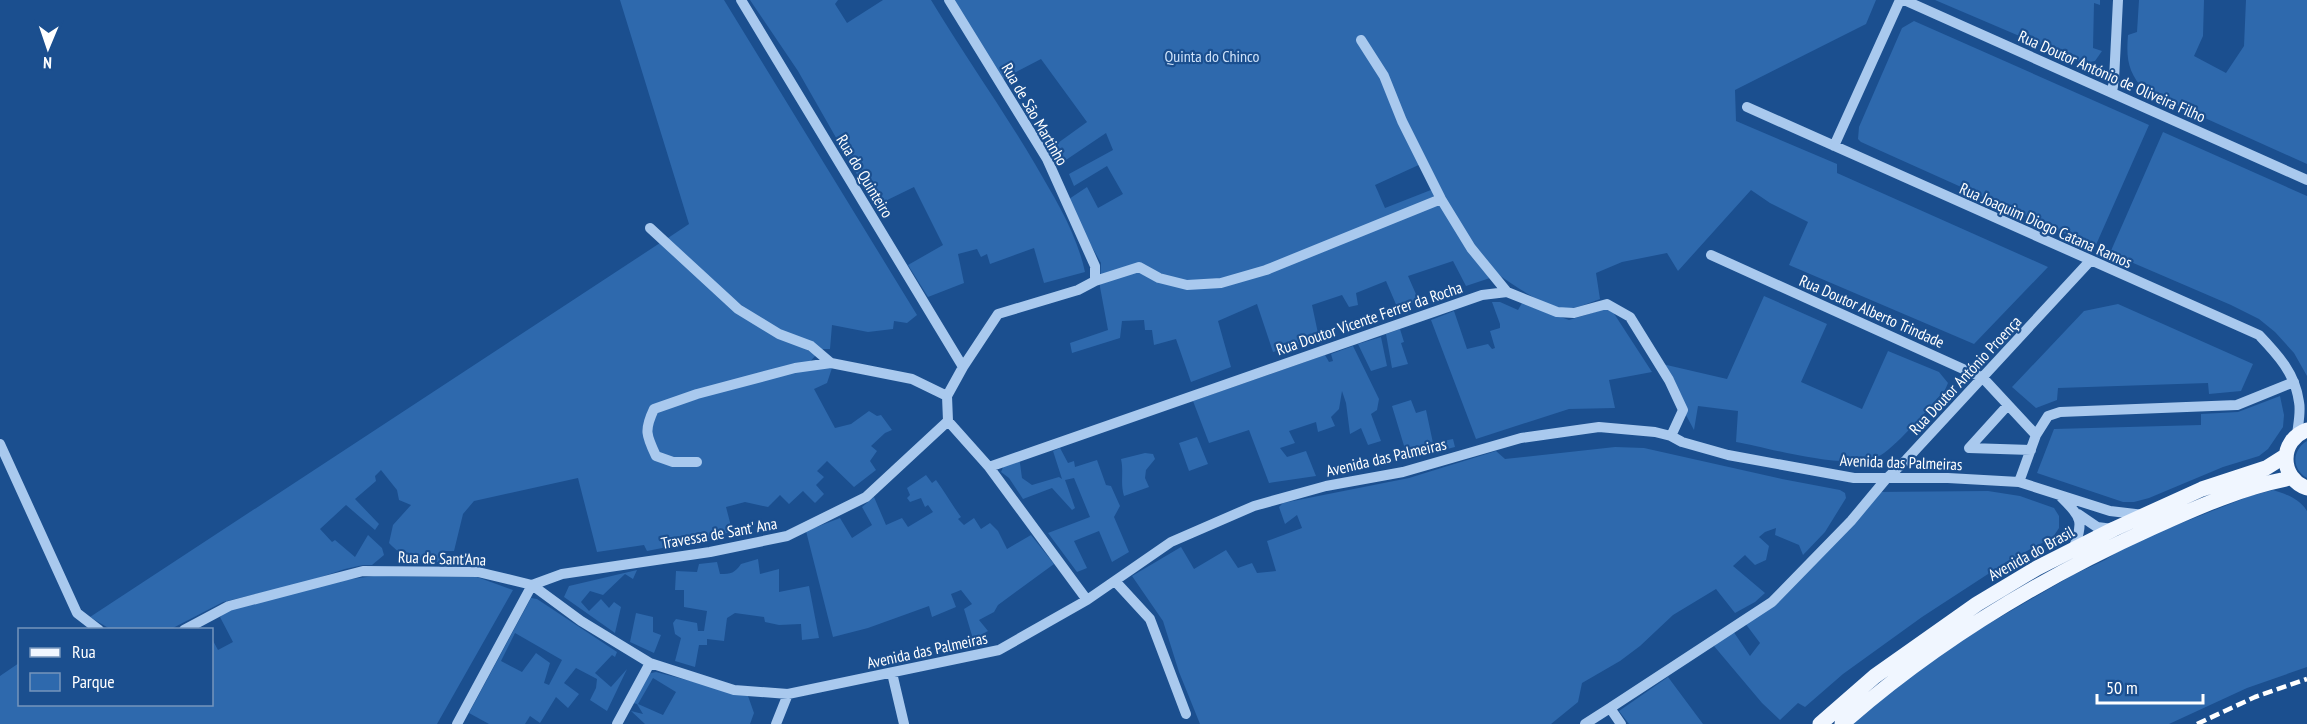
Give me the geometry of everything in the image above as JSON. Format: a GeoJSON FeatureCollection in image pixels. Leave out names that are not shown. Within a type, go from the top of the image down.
{"type":"FeatureCollection","features":[{"type":"Feature","properties":{"kind":"main road"},"geometry":{"type":"LineString","coordinates":[[2302,433],[2287,448],[2285,456],[2287,471],[2291,478],[2307,488]]}},
{"type":"Feature","properties":{"kind":"main road","name":"Avenida do Brasil"},"geometry":{"type":"LineString","coordinates":[[1842,724],[1884,687],[1985,616],[2045,581],[2144,515],[2202,489],[2266,468],[2285,456]]}},
{"type":"Feature","properties":{"kind":"main road","name":"Avenida do Brasil"},"geometry":{"type":"LineString","coordinates":[[1820,724],[1875,676],[1977,604],[2073,550],[2271,482],[2291,478]]}},
{"type":"Feature","properties":{"kind":"street","name":"Rua do Quinteiro"},"geometry":{"type":"LineString","coordinates":[[741,0],[963,367]]}},
{"type":"Feature","properties":{"kind":"street","name":"Rua de São Martinho"},"geometry":{"type":"LineString","coordinates":[[949,0],[1047,159],[1095,266],[1095,281]]}},
{"type":"Feature","properties":{"kind":"street"},"geometry":{"type":"LineString","coordinates":[[1834,146],[1902,0]]}},
{"type":"Feature","properties":{"kind":"street","name":"Rua Doutor António de Oliveira Filho"},"geometry":{"type":"LineString","coordinates":[[1902,0],[2307,180]]}},
{"type":"Feature","properties":{"kind":"street"},"geometry":{"type":"LineString","coordinates":[[2112,92],[2118,0]]}},
{"type":"Feature","properties":{"kind":"street"},"geometry":{"type":"LineString","coordinates":[[1361,40],[1384,75],[1401,121],[1441,200],[1471,248],[1507,292],[1557,312],[1574,313],[1607,303],[1630,317],[1669,380],[1683,410],[1671,436]]}},
{"type":"Feature","properties":{"kind":"street","name":"Rua Joaquim Diogo Catana Ramos"},"geometry":{"type":"LineString","coordinates":[[1748,107],[2259,335],[2282,359],[2294,382],[2300,404],[2302,433]]}},
{"type":"Feature","properties":{"kind":"street"},"geometry":{"type":"LineString","coordinates":[[1087,600],[989,467],[948,421],[947,396],[998,314],[1078,290],[1095,281],[1139,267],[1159,278],[1187,285],[1221,282],[1266,270],[1441,200]]}},
{"type":"Feature","properties":{"kind":"street"},"geometry":{"type":"LineString","coordinates":[[650,228],[738,309],[779,334],[811,346],[831,363]]}},
{"type":"Feature","properties":{"kind":"street","name":"Rua Doutor Alberto Trindade"},"geometry":{"type":"LineString","coordinates":[[1711,255],[1983,378],[2036,435]]}},
{"type":"Feature","properties":{"kind":"street","name":"Rua Doutor António Proença"},"geometry":{"type":"LineString","coordinates":[[1585,724],[1772,602],[1851,521],[1886,479],[1983,378],[2090,261]]}},
{"type":"Feature","properties":{"kind":"street","name":"Rua Doutor Vicente Ferrer da Rocha"},"geometry":{"type":"LineString","coordinates":[[989,467],[1482,295],[1507,292]]}},
{"type":"Feature","properties":{"kind":"street"},"geometry":{"type":"LineString","coordinates":[[697,462],[673,462],[656,456],[648,439],[646,425],[654,409],[697,394],[795,368],[831,363],[912,379],[947,396]]}},
{"type":"Feature","properties":{"kind":"street"},"geometry":{"type":"LineString","coordinates":[[2019,482],[2036,435],[2048,416],[2060,412],[2237,405],[2294,382]]}},
{"type":"Feature","properties":{"kind":"street","name":"Rua Joaquim Diogo Catana Ramos"},"geometry":{"type":"LineString","coordinates":[[2300,404],[2307,413]]}},
{"type":"Feature","properties":{"kind":"street"},"geometry":{"type":"LineString","coordinates":[[2008,405],[1969,448],[2031,450]]}},
{"type":"Feature","properties":{"kind":"street","name":"Travessa de Sant' Ana"},"geometry":{"type":"LineString","coordinates":[[532,585],[562,574],[710,552],[788,536],[866,497],[948,421]]}},
{"type":"Feature","properties":{"kind":"street","name":"Avenida das Palmeiras"},"geometry":{"type":"LineString","coordinates":[[788,693],[999,650],[1087,600],[1171,542],[1254,506],[1326,486],[1403,472],[1521,438],[1599,427],[1655,432],[1728,455],[1854,478],[1948,478],[2019,482],[2110,511],[2144,515]]}},
{"type":"Feature","properties":{"kind":"street"},"geometry":{"type":"LineString","coordinates":[[0,444],[77,613],[96,628]]}},
{"type":"Feature","properties":{"kind":"street","name":"Avenida das Palmeiras"},"geometry":{"type":"LineString","coordinates":[[2059,494],[2078,514],[2097,527],[2117,535]]}},
{"type":"Feature","properties":{"kind":"street"},"geometry":{"type":"LineString","coordinates":[[2110,511],[2117,535]]}},
{"type":"Feature","properties":{"kind":"street"},"geometry":{"type":"LineString","coordinates":[[2073,550],[2080,531],[2078,514]]}},
{"type":"Feature","properties":{"kind":"street","name":"Rua de Sant'Ana"},"geometry":{"type":"LineString","coordinates":[[188,628],[230,606],[363,571],[478,572],[532,585],[581,621],[650,663],[734,690],[788,693]]}},
{"type":"Feature","properties":{"kind":"street"},"geometry":{"type":"LineString","coordinates":[[1115,581],[1150,618],[1186,714]]}},
{"type":"Feature","properties":{"kind":"street"},"geometry":{"type":"LineString","coordinates":[[457,724],[532,585]]}},
{"type":"Feature","properties":{"kind":"street"},"geometry":{"type":"LineString","coordinates":[[617,724],[650,663]]}},
{"type":"Feature","properties":{"kind":"street"},"geometry":{"type":"LineString","coordinates":[[892,673],[904,724]]}},
{"type":"Feature","properties":{"kind":"street"},"geometry":{"type":"LineString","coordinates":[[776,724],[788,693]]}},
{"type":"Feature","properties":{"kind":"street"},"geometry":{"type":"LineString","coordinates":[[1610,708],[1622,724]]}},
{"type":"Feature","properties":{"kind":"green space"},"geometry":{"type":"Polygon","coordinates":[[[620,0],[724,0],[917,315],[907,323],[894,321],[893,329],[868,332],[832,325],[830,349],[816,349],[745,310],[665,240],[689,224],[620,0]]]}},
{"type":"Feature","properties":{"kind":"green space"},"geometry":{"type":"Polygon","coordinates":[[[750,0],[838,0],[835,4],[847,23],[883,0],[931,0],[1050,190],[1076,243],[1085,272],[1044,283],[1034,248],[990,264],[987,254],[981,257],[977,249],[958,254],[964,283],[928,297],[908,265],[943,245],[914,187],[875,206],[798,71],[750,0]]]}},
{"type":"Feature","properties":{"kind":"green space","name":"Quinta do Chinco"},"geometry":{"type":"Polygon","coordinates":[[[947,0],[1876,0],[1866,24],[1735,90],[1736,121],[1837,164],[1837,173],[2048,267],[1974,344],[1789,265],[1808,222],[1770,203],[1751,190],[1678,271],[1667,253],[1622,262],[1596,273],[1600,299],[1582,306],[1563,308],[1554,306],[1530,295],[1499,275],[1466,286],[1453,261],[1408,276],[1419,301],[1398,309],[1386,281],[1356,293],[1358,305],[1349,307],[1342,295],[1312,305],[1319,338],[1273,352],[1257,304],[1218,321],[1231,367],[1191,382],[1176,339],[1154,345],[1152,330],[1145,330],[1144,320],[1122,321],[1120,338],[1072,353],[1070,343],[1108,330],[1100,287],[1101,263],[1066,201],[1087,187],[1098,208],[1123,194],[1107,166],[1074,186],[1069,174],[1113,150],[1106,133],[1057,166],[1056,155],[1051,148],[1087,122],[1041,59],[999,81],[947,0]],[[1423,163],[1375,185],[1385,208],[1436,188],[1423,163]]]}},
{"type":"Feature","properties":{"kind":"green space"},"geometry":{"type":"Polygon","coordinates":[[[1935,0],[2100,0],[2100,5],[2094,3],[2093,48],[2102,51],[2095,61],[2083,63],[1935,0]]]}},
{"type":"Feature","properties":{"kind":"green space"},"geometry":{"type":"Polygon","coordinates":[[[2139,0],[2204,0],[2203,36],[2194,56],[2226,73],[2244,46],[2246,0],[2307,0],[2307,164],[2145,91],[2132,72],[2127,51],[2128,35],[2137,32],[2139,0]]]}},
{"type":"Feature","properties":{"kind":"green space"},"geometry":{"type":"Polygon","coordinates":[[[1914,21],[2149,125],[2095,247],[1858,139],[1859,127],[1902,28],[1914,21]]]}},
{"type":"Feature","properties":{"kind":"green space"},"geometry":{"type":"Polygon","coordinates":[[[2163,132],[2307,196],[2307,376],[2294,353],[2275,332],[2259,319],[2110,253],[2163,132]]]}},
{"type":"Feature","properties":{"kind":"green space"},"geometry":{"type":"Polygon","coordinates":[[[660,243],[781,335],[816,355],[807,365],[832,368],[827,383],[814,389],[835,428],[851,424],[869,411],[877,416],[881,415],[892,430],[885,433],[871,446],[877,451],[870,461],[876,470],[854,487],[827,461],[817,471],[824,477],[816,485],[824,494],[815,503],[803,491],[789,504],[780,495],[768,507],[745,502],[726,507],[732,530],[730,532],[708,539],[647,551],[644,545],[597,552],[578,478],[474,501],[463,514],[454,551],[443,551],[439,562],[411,558],[400,553],[389,543],[393,525],[411,505],[399,500],[397,490],[381,470],[375,476],[376,481],[355,499],[379,524],[375,530],[346,505],[320,529],[332,542],[335,540],[355,557],[368,535],[382,548],[384,555],[372,565],[345,569],[306,582],[223,602],[173,628],[108,628],[90,617],[660,243]]]}},
{"type":"Feature","properties":{"kind":"green space"},"geometry":{"type":"Polygon","coordinates":[[[1764,296],[1827,324],[1801,382],[1862,409],[1888,351],[1939,372],[1948,383],[1945,390],[1896,443],[1881,455],[1868,460],[1831,460],[1736,442],[1738,411],[1698,406],[1694,430],[1658,363],[1727,379],[1764,296]]]}},
{"type":"Feature","properties":{"kind":"green space"},"geometry":{"type":"Polygon","coordinates":[[[1492,302],[1500,302],[1518,310],[1522,303],[1569,320],[1605,309],[1613,312],[1652,372],[1609,380],[1615,408],[1569,409],[1476,439],[1431,320],[1454,311],[1467,349],[1488,344],[1492,349],[1495,348],[1490,331],[1500,328],[1500,324],[1492,302]]]}},
{"type":"Feature","properties":{"kind":"green space"},"geometry":{"type":"Polygon","coordinates":[[[2118,304],[2253,364],[2241,391],[2209,394],[2208,383],[2058,388],[2057,400],[2036,408],[2012,387],[2084,311],[2118,304]]]}},
{"type":"Feature","properties":{"kind":"green space"},"geometry":{"type":"Polygon","coordinates":[[[1400,329],[1404,342],[1401,343],[1408,364],[1392,368],[1386,334],[1400,329]]]}},
{"type":"Feature","properties":{"kind":"green space"},"geometry":{"type":"Polygon","coordinates":[[[1381,337],[1387,366],[1371,371],[1358,344],[1381,337]]]}},
{"type":"Feature","properties":{"kind":"green space"},"geometry":{"type":"Polygon","coordinates":[[[1353,346],[1379,399],[1377,410],[1371,414],[1381,441],[1368,445],[1361,428],[1350,434],[1342,391],[1339,409],[1331,417],[1335,426],[1318,432],[1316,422],[1289,431],[1295,443],[1280,448],[1287,457],[1306,451],[1316,476],[1269,483],[1249,430],[1209,443],[1193,401],[1325,355],[1329,362],[1333,361],[1331,354],[1353,346]]]}},
{"type":"Feature","properties":{"kind":"green space"},"geometry":{"type":"Polygon","coordinates":[[[2280,396],[2284,415],[2283,427],[2268,449],[2259,456],[2223,467],[2149,498],[2123,502],[2037,473],[2054,429],[2201,425],[2201,414],[2238,412],[2280,396]]]}},
{"type":"Feature","properties":{"kind":"green space"},"geometry":{"type":"Polygon","coordinates":[[[1411,400],[1416,413],[1426,410],[1433,443],[1453,439],[1455,447],[1408,459],[1392,406],[1411,400]]]}},
{"type":"Feature","properties":{"kind":"green space"},"geometry":{"type":"Polygon","coordinates":[[[1197,437],[1208,464],[1189,471],[1179,443],[1197,437]]]}},
{"type":"Feature","properties":{"kind":"green space"},"geometry":{"type":"Polygon","coordinates":[[[2307,441],[2307,478],[2298,470],[2295,460],[2298,449],[2307,441]]]}},
{"type":"Feature","properties":{"kind":"green space"},"geometry":{"type":"Polygon","coordinates":[[[1615,447],[1644,448],[1840,490],[1845,493],[1846,498],[1825,532],[1803,555],[1799,545],[1775,535],[1776,528],[1759,537],[1769,546],[1766,560],[1755,565],[1745,555],[1733,566],[1765,593],[1755,602],[1735,613],[1716,589],[1673,615],[1620,661],[1582,683],[1578,702],[1551,724],[1200,724],[1179,672],[1163,621],[1132,576],[1181,547],[1194,569],[1226,550],[1238,568],[1252,563],[1257,573],[1276,571],[1267,541],[1302,528],[1297,515],[1285,524],[1279,507],[1283,503],[1409,478],[1496,451],[1505,459],[1615,447]]]}},
{"type":"Feature","properties":{"kind":"green space"},"geometry":{"type":"Polygon","coordinates":[[[1060,448],[1068,463],[1074,461],[1075,467],[1097,460],[1106,485],[1111,486],[1120,506],[1114,517],[1129,552],[1112,562],[1099,531],[1074,541],[1087,568],[1077,572],[1048,533],[1090,517],[1074,478],[1065,480],[1075,508],[1072,510],[1052,488],[1023,499],[1009,478],[1001,472],[1006,461],[1019,456],[1022,478],[1032,485],[1059,477],[1062,479],[1053,451],[1060,448]]]}},
{"type":"Feature","properties":{"kind":"green space"},"geometry":{"type":"Polygon","coordinates":[[[1145,453],[1153,454],[1155,459],[1146,470],[1145,478],[1149,487],[1124,496],[1121,459],[1145,453]]]}},
{"type":"Feature","properties":{"kind":"green space"},"geometry":{"type":"Polygon","coordinates":[[[926,475],[932,483],[936,480],[961,517],[958,519],[964,525],[974,518],[981,529],[990,523],[998,531],[1007,549],[1031,535],[1054,564],[998,605],[994,612],[979,620],[988,631],[973,639],[964,609],[972,604],[961,590],[951,594],[956,607],[932,617],[929,606],[868,628],[833,637],[806,531],[840,518],[852,538],[872,525],[862,507],[874,497],[886,525],[902,518],[908,527],[933,512],[928,505],[925,507],[921,498],[910,502],[907,498],[910,495],[907,488],[926,475]]]}},
{"type":"Feature","properties":{"kind":"green space"},"geometry":{"type":"Polygon","coordinates":[[[2273,490],[2297,500],[2307,511],[2307,667],[2247,688],[2169,724],[1850,724],[1917,671],[1983,627],[2073,575],[2105,560],[2131,543],[2250,496],[2273,490]]]}},
{"type":"Feature","properties":{"kind":"green space"},"geometry":{"type":"Polygon","coordinates":[[[1988,491],[2020,496],[2054,508],[2059,516],[2059,528],[2053,537],[2008,561],[1922,617],[1843,674],[1805,707],[1798,703],[1780,720],[1762,703],[1714,646],[1733,631],[1750,656],[1760,643],[1745,623],[1875,492],[1988,491]]]}},
{"type":"Feature","properties":{"kind":"green space"},"geometry":{"type":"Polygon","coordinates":[[[758,559],[760,574],[779,569],[779,592],[809,586],[819,638],[802,640],[801,624],[779,625],[765,622],[764,617],[735,613],[727,618],[724,641],[707,639],[707,645],[699,645],[695,667],[675,661],[681,638],[675,634],[673,623],[676,619],[697,623],[698,631],[704,631],[707,611],[684,607],[684,590],[675,590],[676,571],[697,572],[699,564],[717,562],[720,574],[727,574],[735,571],[741,564],[758,559]]]}},
{"type":"Feature","properties":{"kind":"green space"},"geometry":{"type":"Polygon","coordinates":[[[637,570],[633,579],[625,574],[603,595],[590,591],[581,602],[589,611],[601,599],[609,608],[614,602],[621,607],[615,633],[564,597],[569,586],[637,570]]]}},
{"type":"Feature","properties":{"kind":"green space"},"geometry":{"type":"Polygon","coordinates":[[[374,576],[477,577],[513,590],[437,724],[0,724],[0,676],[18,664],[18,706],[213,706],[213,641],[218,650],[233,642],[220,617],[227,611],[344,580],[374,576]]]}},
{"type":"Feature","properties":{"kind":"green space"},"geometry":{"type":"Polygon","coordinates":[[[531,598],[537,599],[617,652],[615,657],[612,655],[595,673],[611,687],[627,669],[607,711],[590,700],[596,688],[597,679],[576,668],[564,683],[579,694],[568,708],[556,697],[540,723],[530,716],[525,724],[489,724],[469,713],[531,598]],[[515,633],[501,661],[522,672],[536,653],[550,663],[544,683],[549,685],[562,660],[515,633]]]}},
{"type":"Feature","properties":{"kind":"green space"},"geometry":{"type":"Polygon","coordinates":[[[636,613],[653,617],[653,632],[661,635],[654,653],[630,642],[636,613]]]}},
{"type":"Feature","properties":{"kind":"green space"},"geometry":{"type":"Polygon","coordinates":[[[656,672],[748,696],[754,713],[750,724],[645,724],[631,711],[643,714],[637,704],[633,703],[647,674],[656,672]],[[653,678],[638,704],[663,715],[676,692],[653,678]]]}},
{"type":"Feature","properties":{"kind":"green space"},"geometry":{"type":"Polygon","coordinates":[[[1668,677],[1703,724],[1629,724],[1619,711],[1668,677]]]}},
{"type":"Feature","properties":{"kind":"railway"},"geometry":{"type":"LineString","coordinates":[[2197,724],[2255,697],[2307,679]]}}]}
